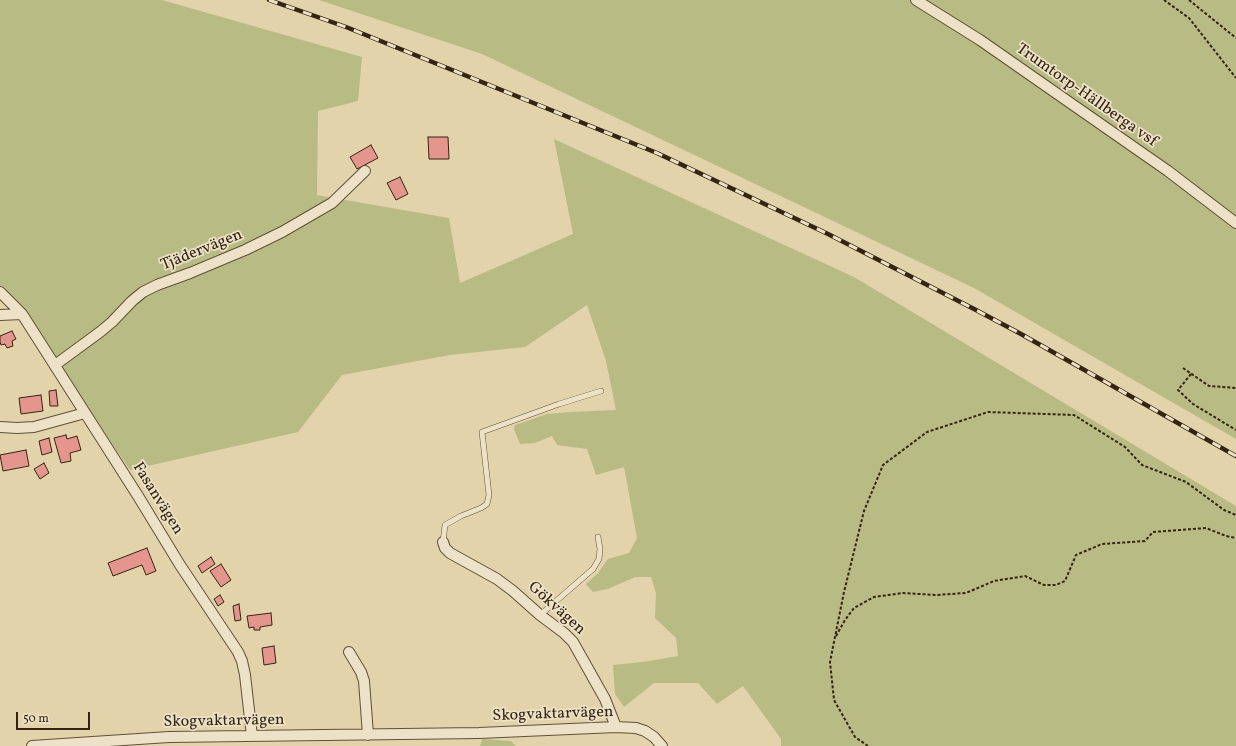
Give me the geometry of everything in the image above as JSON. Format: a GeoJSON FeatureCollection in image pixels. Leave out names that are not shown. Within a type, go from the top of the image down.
{"type":"FeatureCollection","features":[{"type":"Feature","properties":{"kind":"street","name":"Trumtorp-Hällberga vsf"},"geometry":{"type":"LineString","coordinates":[[916,0],[980,40],[1168,171],[1236,223]]}},
{"type":"Feature","properties":{"kind":"street","name":"Tjädervägen"},"geometry":{"type":"LineString","coordinates":[[55,365],[100,332],[143,292],[245,250],[282,232],[332,203],[364,171]]}},
{"type":"Feature","properties":{"kind":"street","name":"Fasanvägen"},"geometry":{"type":"LineString","coordinates":[[0,292],[22,314],[138,496],[180,565],[238,652],[242,661],[245,675],[252,736]]}},
{"type":"Feature","properties":{"kind":"street"},"geometry":{"type":"LineString","coordinates":[[0,315],[22,314]]}},
{"type":"Feature","properties":{"kind":"street"},"geometry":{"type":"LineString","coordinates":[[0,427],[34,427],[85,413]]}},
{"type":"Feature","properties":{"kind":"street","name":"Gökvägen"},"geometry":{"type":"LineString","coordinates":[[443,542],[445,548],[450,553],[497,579],[573,642],[605,698],[616,727]]}},
{"type":"Feature","properties":{"kind":"street"},"geometry":{"type":"LineString","coordinates":[[349,652],[361,672],[364,681],[368,735]]}},
{"type":"Feature","properties":{"kind":"street","name":"Skogvaktarvägen"},"geometry":{"type":"LineString","coordinates":[[32,746],[169,737],[368,735],[616,727],[636,728],[645,731],[654,737],[662,746]]}},
{"type":"Feature","properties":{"kind":"lane"},"geometry":{"type":"LineString","coordinates":[[443,542],[445,525],[487,504],[489,495],[482,432],[601,391]]}},
{"type":"Feature","properties":{"kind":"lane"},"geometry":{"type":"LineString","coordinates":[[540,615],[593,569],[599,559],[600,549],[598,537]]}},
{"type":"Feature","properties":{"kind":"path"},"geometry":{"type":"LineString","coordinates":[[1164,0],[1189,18],[1236,78]]}},
{"type":"Feature","properties":{"kind":"path"},"geometry":{"type":"LineString","coordinates":[[1189,0],[1236,38]]}},
{"type":"Feature","properties":{"kind":"path"},"geometry":{"type":"LineString","coordinates":[[1183,368],[1209,386],[1236,388]]}},
{"type":"Feature","properties":{"kind":"path"},"geometry":{"type":"LineString","coordinates":[[1191,374],[1178,390],[1193,404],[1236,430]]}},
{"type":"Feature","properties":{"kind":"path"},"geometry":{"type":"LineString","coordinates":[[868,746],[855,737],[834,700],[830,662],[864,510],[883,466],[927,432],[988,412],[1074,415],[1125,447],[1142,465],[1186,482],[1224,510],[1236,515]]}},
{"type":"Feature","properties":{"kind":"path"},"geometry":{"type":"LineString","coordinates":[[835,639],[845,620],[854,608],[874,597],[903,593],[936,595],[966,593],[994,581],[1026,576],[1044,585],[1056,586],[1065,581],[1076,555],[1102,544],[1145,541],[1153,532],[1206,528],[1226,536],[1236,538]]}},
{"type":"Feature","properties":{"kind":"green space"},"geometry":{"type":"Polygon","coordinates":[[[0,0],[162,0],[362,57],[358,101],[318,111],[317,195],[449,218],[460,283],[573,234],[554,139],[854,277],[1236,506],[1236,746],[781,746],[781,739],[743,686],[717,704],[698,683],[654,683],[624,707],[615,694],[613,665],[678,656],[676,638],[655,618],[656,593],[651,577],[635,577],[608,589],[593,592],[586,584],[598,573],[608,559],[629,553],[637,538],[624,467],[596,475],[587,449],[557,445],[552,436],[535,443],[520,444],[514,429],[515,425],[547,414],[616,410],[606,361],[587,305],[525,347],[450,355],[342,375],[298,432],[130,470],[25,317],[0,291],[0,0]]]}},
{"type":"Feature","properties":{"kind":"green space"},"geometry":{"type":"Polygon","coordinates":[[[319,0],[1236,0],[1236,439],[974,288],[482,54],[319,0]]]}},
{"type":"Feature","properties":{"kind":"green space"},"geometry":{"type":"Polygon","coordinates":[[[482,739],[511,741],[516,746],[480,746],[482,739]]]}},
{"type":"Feature","properties":{"kind":"building"},"geometry":{"type":"Polygon","coordinates":[[[428,137],[448,137],[449,159],[429,159],[428,137]]]}},
{"type":"Feature","properties":{"kind":"building"},"geometry":{"type":"Polygon","coordinates":[[[371,145],[378,158],[357,169],[350,157],[371,145]]]}},
{"type":"Feature","properties":{"kind":"building"},"geometry":{"type":"Polygon","coordinates":[[[400,177],[408,194],[396,200],[387,183],[400,177]]]}},
{"type":"Feature","properties":{"kind":"building"},"geometry":{"type":"Polygon","coordinates":[[[12,331],[16,339],[12,341],[13,346],[7,348],[5,344],[1,345],[0,336],[12,331]]]}},
{"type":"Feature","properties":{"kind":"building"},"geometry":{"type":"Polygon","coordinates":[[[56,390],[58,406],[50,406],[49,391],[56,390]]]}},
{"type":"Feature","properties":{"kind":"building"},"geometry":{"type":"Polygon","coordinates":[[[41,395],[43,411],[21,414],[19,398],[41,395]]]}},
{"type":"Feature","properties":{"kind":"building"},"geometry":{"type":"Polygon","coordinates":[[[66,435],[67,439],[77,436],[81,450],[70,453],[71,461],[61,463],[54,438],[66,435]]]}},
{"type":"Feature","properties":{"kind":"building"},"geometry":{"type":"Polygon","coordinates":[[[49,438],[52,452],[42,455],[39,441],[49,438]]]}},
{"type":"Feature","properties":{"kind":"building"},"geometry":{"type":"Polygon","coordinates":[[[26,450],[29,466],[3,471],[0,455],[26,450]]]}},
{"type":"Feature","properties":{"kind":"building"},"geometry":{"type":"Polygon","coordinates":[[[44,463],[49,473],[40,479],[34,469],[44,463]]]}},
{"type":"Feature","properties":{"kind":"building"},"geometry":{"type":"Polygon","coordinates":[[[147,548],[156,571],[146,575],[142,565],[113,576],[108,563],[147,548]]]}},
{"type":"Feature","properties":{"kind":"building"},"geometry":{"type":"Polygon","coordinates":[[[211,557],[215,564],[202,573],[198,566],[211,557]]]}},
{"type":"Feature","properties":{"kind":"building"},"geometry":{"type":"Polygon","coordinates":[[[221,564],[231,580],[221,587],[210,571],[221,564]]]}},
{"type":"Feature","properties":{"kind":"building"},"geometry":{"type":"Polygon","coordinates":[[[220,595],[224,602],[218,606],[214,599],[220,595]]]}},
{"type":"Feature","properties":{"kind":"building"},"geometry":{"type":"Polygon","coordinates":[[[239,604],[241,620],[235,621],[233,606],[239,604]]]}},
{"type":"Feature","properties":{"kind":"building"},"geometry":{"type":"Polygon","coordinates":[[[271,613],[272,625],[260,627],[260,630],[254,630],[254,627],[249,628],[247,616],[271,613]]]}},
{"type":"Feature","properties":{"kind":"building"},"geometry":{"type":"Polygon","coordinates":[[[274,646],[276,663],[264,665],[262,648],[274,646]]]}},
{"type":"Feature","properties":{"kind":"railway"},"geometry":{"type":"LineString","coordinates":[[269,0],[346,27],[657,153],[828,234],[976,310],[1236,456]]}}]}
